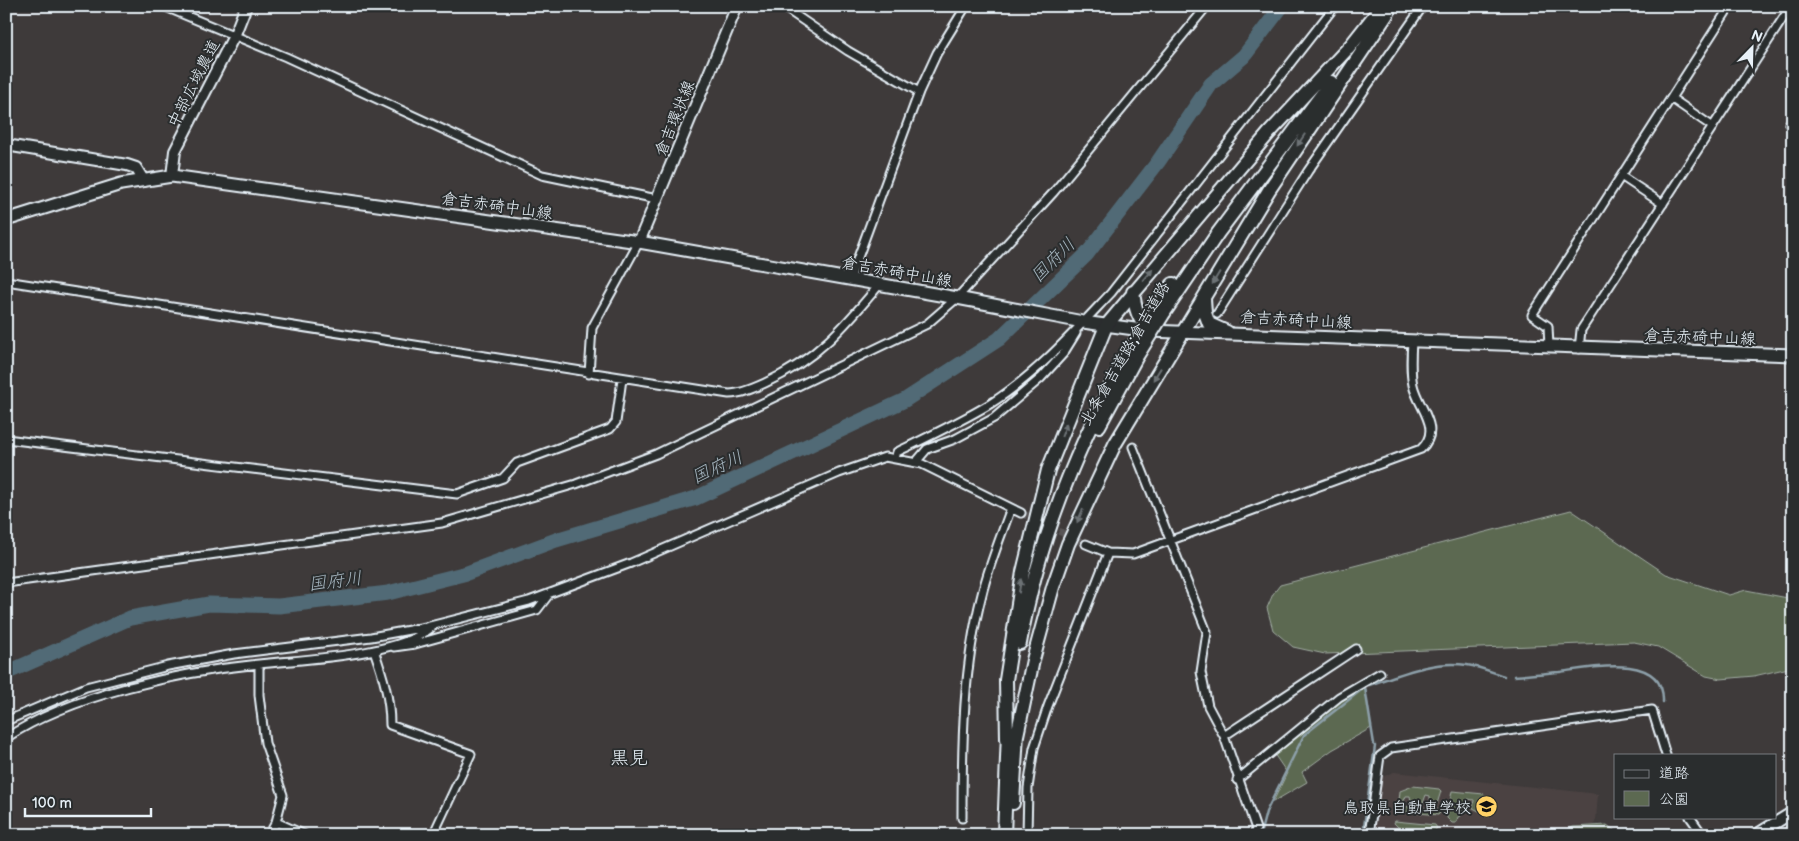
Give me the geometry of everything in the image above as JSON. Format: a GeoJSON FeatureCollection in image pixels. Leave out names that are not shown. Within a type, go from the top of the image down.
{"type":"FeatureCollection","features":[{"type":"Feature","properties":{"kind":"highway","name":"北条倉吉道路;倉吉道路"},"geometry":{"type":"LineString","coordinates":[[1004,835],[1022,628],[1046,538],[1080,446],[1102,400],[1212,228],[1353,43],[1388,8]]}},
{"type":"Feature","properties":{"kind":"highway","name":"北条倉吉道路;倉吉道路"},"geometry":{"type":"LineString","coordinates":[[1160,311],[1292,132],[1388,8]]}},
{"type":"Feature","properties":{"kind":"highway"},"geometry":{"type":"LineString","coordinates":[[1012,740],[1042,619],[1068,544],[1115,444],[1269,190],[1388,8]]}},
{"type":"Feature","properties":{"kind":"highway"},"geometry":{"type":"LineString","coordinates":[[1012,740],[1006,680],[1023,572],[1048,470],[1106,326],[1269,133],[1353,43]]}},
{"type":"Feature","properties":{"kind":"highway"},"geometry":{"type":"LineString","coordinates":[[1134,292],[1134,307],[1140,322],[1149,331]]}},
{"type":"Feature","properties":{"kind":"highway"},"geometry":{"type":"LineString","coordinates":[[1204,299],[1205,313],[1209,324],[1227,332]]}},
{"type":"Feature","properties":{"kind":"highway","name":"北条倉吉道路;倉吉道路"},"geometry":{"type":"LineString","coordinates":[[1012,740],[1012,835]]}},
{"type":"Feature","properties":{"kind":"main road","name":"倉吉赤碕中山線"},"geometry":{"type":"LineString","coordinates":[[6,220],[121,184],[172,176],[639,242],[961,298],[1106,326],[1149,331],[1227,332],[1550,348],[1793,355]]}},
{"type":"Feature","properties":{"kind":"street"},"geometry":{"type":"LineString","coordinates":[[163,6],[235,34],[542,175],[657,199]]}},
{"type":"Feature","properties":{"kind":"street","name":"中部広域農道"},"geometry":{"type":"LineString","coordinates":[[172,176],[175,151],[235,34],[246,6]]}},
{"type":"Feature","properties":{"kind":"street","name":"倉吉環状線"},"geometry":{"type":"LineString","coordinates":[[639,242],[737,6]]}},
{"type":"Feature","properties":{"kind":"street"},"geometry":{"type":"LineString","coordinates":[[782,6],[848,51],[919,92]]}},
{"type":"Feature","properties":{"kind":"street"},"geometry":{"type":"LineString","coordinates":[[850,279],[919,92],[937,53],[966,6]]}},
{"type":"Feature","properties":{"kind":"street"},"geometry":{"type":"LineString","coordinates":[[6,583],[442,523],[576,484],[656,454],[927,324],[961,298],[1054,193],[1207,6]]}},
{"type":"Feature","properties":{"kind":"street"},"geometry":{"type":"LineString","coordinates":[[895,458],[898,452],[990,404],[1031,373],[1078,321],[1111,292],[1335,6]]}},
{"type":"Feature","properties":{"kind":"street"},"geometry":{"type":"LineString","coordinates":[[1217,314],[1308,170],[1423,6]]}},
{"type":"Feature","properties":{"kind":"street"},"geometry":{"type":"LineString","coordinates":[[1550,348],[1548,326],[1532,315],[1730,6]]}},
{"type":"Feature","properties":{"kind":"street"},"geometry":{"type":"LineString","coordinates":[[1579,348],[1581,330],[1791,7]]}},
{"type":"Feature","properties":{"kind":"street"},"geometry":{"type":"LineString","coordinates":[[1670,98],[1713,126]]}},
{"type":"Feature","properties":{"kind":"street"},"geometry":{"type":"LineString","coordinates":[[1793,118],[1788,124],[1793,127]]}},
{"type":"Feature","properties":{"kind":"street"},"geometry":{"type":"LineString","coordinates":[[6,145],[127,165],[136,168],[144,181]]}},
{"type":"Feature","properties":{"kind":"street"},"geometry":{"type":"LineString","coordinates":[[1621,176],[1663,204]]}},
{"type":"Feature","properties":{"kind":"street"},"geometry":{"type":"LineString","coordinates":[[589,374],[592,328],[639,242]]}},
{"type":"Feature","properties":{"kind":"street"},"geometry":{"type":"LineString","coordinates":[[6,281],[589,374],[729,394],[759,386],[814,355],[840,332],[880,284]]}},
{"type":"Feature","properties":{"kind":"street"},"geometry":{"type":"LineString","coordinates":[[916,462],[926,449],[955,439],[994,418],[1046,372],[1063,354],[1078,321]]}},
{"type":"Feature","properties":{"kind":"street"},"geometry":{"type":"LineString","coordinates":[[1086,544],[1108,553],[1132,554],[1421,449],[1429,441],[1431,433],[1430,426],[1413,386],[1412,341]]}},
{"type":"Feature","properties":{"kind":"street"},"geometry":{"type":"LineString","coordinates":[[6,439],[457,494],[503,478],[517,463],[610,429],[616,422],[622,379]]}},
{"type":"Feature","properties":{"kind":"street"},"geometry":{"type":"LineString","coordinates":[[1133,447],[1206,632],[1201,672],[1208,706],[1224,736],[1237,780],[1256,828],[1254,835]]}},
{"type":"Feature","properties":{"kind":"street"},"geometry":{"type":"LineString","coordinates":[[6,721],[86,687],[168,666],[234,654],[370,637],[486,613],[551,593],[630,563],[839,473],[884,457],[916,462],[945,474],[1021,513]]}},
{"type":"Feature","properties":{"kind":"street"},"geometry":{"type":"LineString","coordinates":[[962,818],[962,741],[966,688],[973,639],[982,595],[1011,508]]}},
{"type":"Feature","properties":{"kind":"street"},"geometry":{"type":"LineString","coordinates":[[1027,835],[1028,788],[1034,748],[1048,706],[1108,553]]}},
{"type":"Feature","properties":{"kind":"street"},"geometry":{"type":"LineString","coordinates":[[6,738],[21,728],[87,700],[194,672],[415,644],[537,610],[551,593]]}},
{"type":"Feature","properties":{"kind":"street"},"geometry":{"type":"LineString","coordinates":[[374,650],[414,637],[435,624]]}},
{"type":"Feature","properties":{"kind":"street"},"geometry":{"type":"LineString","coordinates":[[1224,736],[1356,649]]}},
{"type":"Feature","properties":{"kind":"street"},"geometry":{"type":"LineString","coordinates":[[374,650],[390,705],[390,725],[471,754],[433,835]]}},
{"type":"Feature","properties":{"kind":"street"},"geometry":{"type":"LineString","coordinates":[[259,664],[259,695],[265,743],[283,796],[276,822],[268,835]]}},
{"type":"Feature","properties":{"kind":"street"},"geometry":{"type":"LineString","coordinates":[[1237,780],[1340,697],[1380,673]]}},
{"type":"Feature","properties":{"kind":"street"},"geometry":{"type":"LineString","coordinates":[[1369,835],[1380,756],[1391,748],[1652,710],[1666,754]]}},
{"type":"Feature","properties":{"kind":"street"},"geometry":{"type":"LineString","coordinates":[[1756,835],[1793,812]]}},
{"type":"Feature","properties":{"kind":"street"},"geometry":{"type":"LineString","coordinates":[[1691,818],[1703,835]]}},
{"type":"Feature","properties":{"kind":"street"},"geometry":{"type":"LineString","coordinates":[[276,822],[304,835]]}},
{"type":"Feature","properties":{"kind":"shaded area","name":"鳥取県自動車学校"},"geometry":{"type":"Polygon","coordinates":[[[1394,772],[1598,794],[1596,819],[1594,825],[1572,826],[1556,835],[1373,835],[1379,781],[1382,777],[1394,772]]]}},
{"type":"Feature","properties":{"kind":"green space"},"geometry":{"type":"Polygon","coordinates":[[[1571,510],[1666,574],[1729,595],[1746,590],[1793,599],[1793,667],[1754,676],[1721,679],[1706,676],[1658,647],[1634,642],[1325,654],[1293,647],[1273,630],[1267,608],[1273,594],[1280,585],[1571,510]]]}},
{"type":"Feature","properties":{"kind":"green space"},"geometry":{"type":"Polygon","coordinates":[[[1365,683],[1371,728],[1332,750],[1302,772],[1307,782],[1273,802],[1287,773],[1274,754],[1322,713],[1365,683]]]}},
{"type":"Feature","properties":{"kind":"green space"},"geometry":{"type":"Polygon","coordinates":[[[1413,786],[1439,789],[1441,791],[1437,804],[1430,803],[1430,796],[1426,795],[1423,803],[1411,801],[1410,796],[1406,796],[1404,801],[1399,801],[1400,791],[1413,786]]]}},
{"type":"Feature","properties":{"kind":"green space"},"geometry":{"type":"Polygon","coordinates":[[[1452,791],[1484,794],[1492,801],[1491,809],[1479,811],[1473,808],[1474,800],[1468,799],[1456,823],[1452,823],[1447,818],[1452,791]]]}},
{"type":"Feature","properties":{"kind":"green space"},"geometry":{"type":"Polygon","coordinates":[[[1397,806],[1436,809],[1440,813],[1438,815],[1399,811],[1397,806]]]}},
{"type":"Feature","properties":{"kind":"green space"},"geometry":{"type":"Polygon","coordinates":[[[1395,821],[1435,825],[1437,828],[1434,832],[1399,828],[1394,823],[1395,821]]]}},
{"type":"Feature","properties":{"kind":"green space"},"geometry":{"type":"Polygon","coordinates":[[[1607,825],[1621,835],[1558,835],[1573,827],[1607,825]]]}},
{"type":"Feature","properties":{"kind":"waterway","name":"国府川"},"geometry":{"type":"LineString","coordinates":[[6,673],[130,618],[209,604],[279,606],[388,593],[467,573],[556,540],[696,498],[905,400],[999,339],[1087,254],[1158,162],[1211,84],[1244,56],[1282,6]]}},
{"type":"Feature","properties":{"kind":"waterway"},"geometry":{"type":"LineString","coordinates":[[1369,685],[1417,669],[1442,664],[1472,666],[1504,676]]}},
{"type":"Feature","properties":{"kind":"waterway"},"geometry":{"type":"LineString","coordinates":[[1514,676],[1606,666],[1623,666],[1639,669],[1652,675],[1660,686],[1663,702]]}},
{"type":"Feature","properties":{"kind":"waterway"},"geometry":{"type":"LineString","coordinates":[[1260,835],[1266,812],[1304,735],[1365,687]]}},
{"type":"Feature","properties":{"kind":"waterway"},"geometry":{"type":"LineString","coordinates":[[1365,688],[1374,744]]}},
{"type":"Feature","properties":{"kind":"waterway"},"geometry":{"type":"LineString","coordinates":[[1364,827],[1375,746]]}},
{"type":"Feature","properties":{"kind":"tunnel"},"geometry":{"type":"LineString","coordinates":[[1021,513],[1086,544]]}},
{"type":"Feature","properties":{"kind":"place","name":"鳥取県自動車学校"},"geometry":{"type":"Point","coordinates":[1487,807]}},
{"type":"Feature","properties":{"kind":"district","name":"黒見"},"geometry":{"type":"Point","coordinates":[629,757]}}]}
